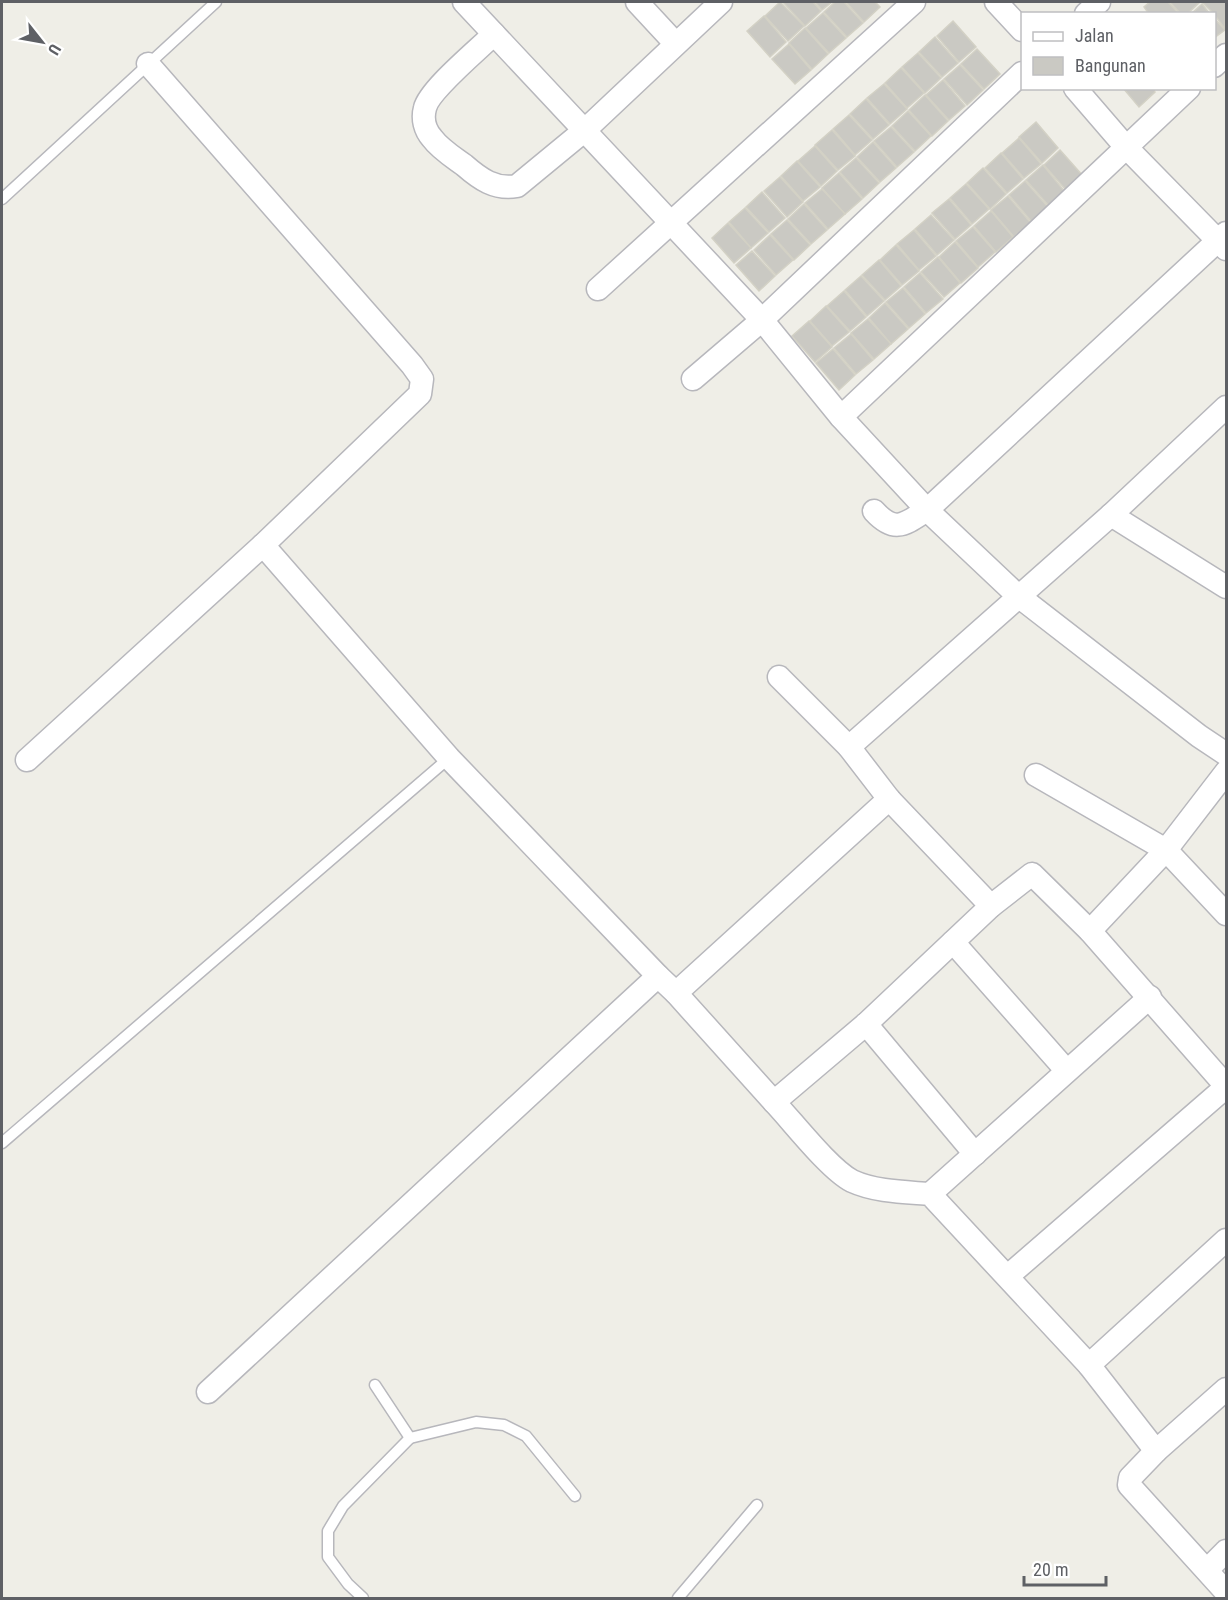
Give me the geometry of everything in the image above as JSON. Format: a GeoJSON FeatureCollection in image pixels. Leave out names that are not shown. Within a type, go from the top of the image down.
{"type":"FeatureCollection","features":[{"type":"Feature","properties":{"kind":"street"},"geometry":{"type":"LineString","coordinates":[[464,2],[762,320],[841,417],[927,510],[1017,595],[1199,736],[1227,754]]}},
{"type":"Feature","properties":{"kind":"street"},"geometry":{"type":"LineString","coordinates":[[637,2],[675,44]]}},
{"type":"Feature","properties":{"kind":"street"},"geometry":{"type":"LineString","coordinates":[[494,34],[427,102],[423,119],[432,139],[478,177],[506,188],[517,186],[585,130],[721,2]]}},
{"type":"Feature","properties":{"kind":"street"},"geometry":{"type":"LineString","coordinates":[[598,289],[914,2]]}},
{"type":"Feature","properties":{"kind":"street"},"geometry":{"type":"LineString","coordinates":[[996,2],[1021,28]]}},
{"type":"Feature","properties":{"kind":"street"},"geometry":{"type":"LineString","coordinates":[[27,760],[263,545],[420,394],[422,379],[148,64]]}},
{"type":"Feature","properties":{"kind":"street"},"geometry":{"type":"LineString","coordinates":[[693,379],[762,320],[1021,75]]}},
{"type":"Feature","properties":{"kind":"street"},"geometry":{"type":"LineString","coordinates":[[874,511],[893,525],[901,525],[927,510],[1224,241],[1125,146],[1077,90]]}},
{"type":"Feature","properties":{"kind":"street"},"geometry":{"type":"LineString","coordinates":[[841,417],[1187,90]]}},
{"type":"Feature","properties":{"kind":"street"},"geometry":{"type":"LineString","coordinates":[[849,747],[1017,595],[1111,515],[1227,408]]}},
{"type":"Feature","properties":{"kind":"street"},"geometry":{"type":"LineString","coordinates":[[1111,515],[1227,587]]}},
{"type":"Feature","properties":{"kind":"street"},"geometry":{"type":"LineString","coordinates":[[263,545],[449,758],[657,976],[676,993],[839,1170],[852,1181],[884,1191],[930,1194],[1089,1365],[1156,1451]]}},
{"type":"Feature","properties":{"kind":"street"},"geometry":{"type":"LineString","coordinates":[[779,677],[849,747],[889,799],[992,906]]}},
{"type":"Feature","properties":{"kind":"street"},"geometry":{"type":"LineString","coordinates":[[1090,931],[1166,850],[1227,772]]}},
{"type":"Feature","properties":{"kind":"street"},"geometry":{"type":"LineString","coordinates":[[1036,775],[1166,850],[1227,914]]}},
{"type":"Feature","properties":{"kind":"street"},"geometry":{"type":"LineString","coordinates":[[676,993],[889,799]]}},
{"type":"Feature","properties":{"kind":"street"},"geometry":{"type":"LineString","coordinates":[[774,1102],[866,1024],[1025,877],[1035,874],[1150,997],[1227,1087],[1008,1276]]}},
{"type":"Feature","properties":{"kind":"street"},"geometry":{"type":"LineString","coordinates":[[953,942],[1066,1070]]}},
{"type":"Feature","properties":{"kind":"street"},"geometry":{"type":"LineString","coordinates":[[208,1392],[657,976]]}},
{"type":"Feature","properties":{"kind":"street"},"geometry":{"type":"LineString","coordinates":[[930,1194],[1150,997]]}},
{"type":"Feature","properties":{"kind":"street"},"geometry":{"type":"LineString","coordinates":[[866,1024],[975,1154]]}},
{"type":"Feature","properties":{"kind":"street"},"geometry":{"type":"LineString","coordinates":[[1089,1365],[1227,1240]]}},
{"type":"Feature","properties":{"kind":"street"},"geometry":{"type":"LineString","coordinates":[[1227,1389],[1156,1451],[1130,1479],[1129,1485],[1227,1592]]}},
{"type":"Feature","properties":{"kind":"street"},"geometry":{"type":"LineString","coordinates":[[1207,1570],[1227,1551]]}},
{"type":"Feature","properties":{"kind":"lane"},"geometry":{"type":"LineString","coordinates":[[2,199],[216,2]]}},
{"type":"Feature","properties":{"kind":"lane"},"geometry":{"type":"LineString","coordinates":[[2,1143],[449,758]]}},
{"type":"Feature","properties":{"kind":"lane"},"geometry":{"type":"LineString","coordinates":[[375,1385],[410,1438]]}},
{"type":"Feature","properties":{"kind":"lane"},"geometry":{"type":"LineString","coordinates":[[363,1599],[348,1584],[328,1557],[328,1531],[343,1506],[410,1438],[476,1422],[504,1425],[526,1436],[575,1496]]}},
{"type":"Feature","properties":{"kind":"lane"},"geometry":{"type":"LineString","coordinates":[[678,1599],[757,1504]]}},
{"type":"Feature","properties":{"kind":"building"},"geometry":{"type":"Polygon","coordinates":[[[780,2],[804,26],[788,41],[765,16],[780,2]]]}},
{"type":"Feature","properties":{"kind":"building"},"geometry":{"type":"Polygon","coordinates":[[[783,2],[813,2],[821,11],[805,26],[783,2]]]}},
{"type":"Feature","properties":{"kind":"building"},"geometry":{"type":"Polygon","coordinates":[[[815,2],[832,2],[822,10],[815,2]]]}},
{"type":"Feature","properties":{"kind":"building"},"geometry":{"type":"Polygon","coordinates":[[[835,2],[844,2],[863,23],[847,37],[824,12],[835,2]]]}},
{"type":"Feature","properties":{"kind":"building"},"geometry":{"type":"Polygon","coordinates":[[[846,2],[875,2],[880,7],[864,22],[846,2]]]}},
{"type":"Feature","properties":{"kind":"building"},"geometry":{"type":"Polygon","coordinates":[[[1150,2],[1168,2],[1177,12],[1148,12],[1144,7],[1150,2]]]}},
{"type":"Feature","properties":{"kind":"building"},"geometry":{"type":"Polygon","coordinates":[[[1170,2],[1200,2],[1189,12],[1179,12],[1170,2]]]}},
{"type":"Feature","properties":{"kind":"building"},"geometry":{"type":"Polygon","coordinates":[[[1226,2],[1225,29],[1216,17],[1216,12],[1212,12],[1203,3],[1226,2]]]}},
{"type":"Feature","properties":{"kind":"building"},"geometry":{"type":"Polygon","coordinates":[[[1202,4],[1208,12],[1193,12],[1202,4]]]}},
{"type":"Feature","properties":{"kind":"building"},"geometry":{"type":"Polygon","coordinates":[[[823,13],[846,38],[829,53],[806,28],[823,13]]]}},
{"type":"Feature","properties":{"kind":"building"},"geometry":{"type":"Polygon","coordinates":[[[764,16],[786,42],[770,57],[747,31],[764,16]]]}},
{"type":"Feature","properties":{"kind":"building"},"geometry":{"type":"Polygon","coordinates":[[[1216,20],[1225,30],[1216,37],[1216,20]]]}},
{"type":"Feature","properties":{"kind":"building"},"geometry":{"type":"Polygon","coordinates":[[[953,21],[976,47],[959,62],[937,36],[953,21]]]}},
{"type":"Feature","properties":{"kind":"building"},"geometry":{"type":"Polygon","coordinates":[[[805,28],[828,54],[812,69],[789,43],[805,28]]]}},
{"type":"Feature","properties":{"kind":"building"},"geometry":{"type":"Polygon","coordinates":[[[935,37],[958,63],[942,77],[919,52],[935,37]]]}},
{"type":"Feature","properties":{"kind":"building"},"geometry":{"type":"Polygon","coordinates":[[[789,44],[811,70],[795,84],[772,59],[789,44]]]}},
{"type":"Feature","properties":{"kind":"building"},"geometry":{"type":"Polygon","coordinates":[[[977,49],[1000,74],[984,89],[961,64],[977,49]]]}},
{"type":"Feature","properties":{"kind":"building"},"geometry":{"type":"Polygon","coordinates":[[[918,53],[941,78],[925,93],[902,67],[918,53]]]}},
{"type":"Feature","properties":{"kind":"building"},"geometry":{"type":"Polygon","coordinates":[[[960,65],[983,90],[967,105],[944,79],[960,65]]]}},
{"type":"Feature","properties":{"kind":"building"},"geometry":{"type":"Polygon","coordinates":[[[901,68],[924,93],[907,108],[885,83],[901,68]]]}},
{"type":"Feature","properties":{"kind":"building"},"geometry":{"type":"Polygon","coordinates":[[[943,80],[965,106],[949,120],[926,95],[943,80]]]}},
{"type":"Feature","properties":{"kind":"building"},"geometry":{"type":"Polygon","coordinates":[[[884,84],[907,109],[890,124],[867,98],[884,84]]]}},
{"type":"Feature","properties":{"kind":"building"},"geometry":{"type":"Polygon","coordinates":[[[1125,90],[1154,90],[1155,92],[1139,107],[1125,90]]]}},
{"type":"Feature","properties":{"kind":"building"},"geometry":{"type":"Polygon","coordinates":[[[925,95],[948,121],[932,136],[909,110],[925,95]]]}},
{"type":"Feature","properties":{"kind":"building"},"geometry":{"type":"Polygon","coordinates":[[[866,99],[889,125],[873,139],[850,114],[866,99]]]}},
{"type":"Feature","properties":{"kind":"building"},"geometry":{"type":"Polygon","coordinates":[[[908,111],[931,136],[915,151],[892,126],[908,111]]]}},
{"type":"Feature","properties":{"kind":"building"},"geometry":{"type":"Polygon","coordinates":[[[849,115],[872,140],[855,155],[833,129],[849,115]]]}},
{"type":"Feature","properties":{"kind":"building"},"geometry":{"type":"Polygon","coordinates":[[[1036,122],[1058,148],[1042,163],[1019,137],[1036,122]]]}},
{"type":"Feature","properties":{"kind":"building"},"geometry":{"type":"Polygon","coordinates":[[[891,127],[914,152],[897,167],[874,141],[891,127]]]}},
{"type":"Feature","properties":{"kind":"building"},"geometry":{"type":"Polygon","coordinates":[[[832,130],[855,156],[838,170],[815,145],[832,130]]]}},
{"type":"Feature","properties":{"kind":"building"},"geometry":{"type":"Polygon","coordinates":[[[1019,138],[1041,164],[1024,178],[1002,153],[1019,138]]]}},
{"type":"Feature","properties":{"kind":"building"},"geometry":{"type":"Polygon","coordinates":[[[873,142],[896,168],[880,182],[857,157],[873,142]]]}},
{"type":"Feature","properties":{"kind":"building"},"geometry":{"type":"Polygon","coordinates":[[[815,146],[837,171],[821,186],[798,161],[815,146]]]}},
{"type":"Feature","properties":{"kind":"building"},"geometry":{"type":"Polygon","coordinates":[[[1060,150],[1083,176],[1066,190],[1044,165],[1060,150]]]}},
{"type":"Feature","properties":{"kind":"building"},"geometry":{"type":"Polygon","coordinates":[[[1001,153],[1023,179],[1007,193],[985,168],[1001,153]]]}},
{"type":"Feature","properties":{"kind":"building"},"geometry":{"type":"Polygon","coordinates":[[[856,158],[879,183],[863,198],[840,172],[856,158]]]}},
{"type":"Feature","properties":{"kind":"building"},"geometry":{"type":"Polygon","coordinates":[[[797,161],[820,187],[803,201],[781,176],[797,161]]]}},
{"type":"Feature","properties":{"kind":"building"},"geometry":{"type":"Polygon","coordinates":[[[1043,165],[1065,192],[1049,206],[1026,180],[1043,165]]]}},
{"type":"Feature","properties":{"kind":"building"},"geometry":{"type":"Polygon","coordinates":[[[983,168],[1006,194],[990,209],[967,183],[983,168]]]}},
{"type":"Feature","properties":{"kind":"building"},"geometry":{"type":"Polygon","coordinates":[[[839,173],[862,199],[845,214],[822,188],[839,173]]]}},
{"type":"Feature","properties":{"kind":"building"},"geometry":{"type":"Polygon","coordinates":[[[780,177],[803,202],[787,217],[764,191],[780,177]]]}},
{"type":"Feature","properties":{"kind":"building"},"geometry":{"type":"Polygon","coordinates":[[[1025,181],[1048,207],[1031,221],[1009,195],[1025,181]]]}},
{"type":"Feature","properties":{"kind":"building"},"geometry":{"type":"Polygon","coordinates":[[[966,184],[989,209],[972,224],[950,198],[966,184]]]}},
{"type":"Feature","properties":{"kind":"building"},"geometry":{"type":"Polygon","coordinates":[[[822,189],[845,214],[828,229],[805,203],[822,189]]]}},
{"type":"Feature","properties":{"kind":"building"},"geometry":{"type":"Polygon","coordinates":[[[762,192],[785,218],[769,232],[746,207],[762,192]]]}},
{"type":"Feature","properties":{"kind":"building"},"geometry":{"type":"Polygon","coordinates":[[[1008,196],[1030,222],[1014,237],[991,210],[1008,196]]]}},
{"type":"Feature","properties":{"kind":"building"},"geometry":{"type":"Polygon","coordinates":[[[949,199],[971,225],[955,239],[932,213],[949,199]]]}},
{"type":"Feature","properties":{"kind":"building"},"geometry":{"type":"Polygon","coordinates":[[[804,204],[827,230],[811,244],[788,219],[804,204]]]}},
{"type":"Feature","properties":{"kind":"building"},"geometry":{"type":"Polygon","coordinates":[[[745,208],[768,233],[751,248],[729,222],[745,208]]]}},
{"type":"Feature","properties":{"kind":"building"},"geometry":{"type":"Polygon","coordinates":[[[991,211],[1013,237],[996,252],[974,226],[991,211]]]}},
{"type":"Feature","properties":{"kind":"building"},"geometry":{"type":"Polygon","coordinates":[[[931,215],[954,240],[937,255],[915,229],[931,215]]]}},
{"type":"Feature","properties":{"kind":"building"},"geometry":{"type":"Polygon","coordinates":[[[787,220],[810,245],[794,260],[771,234],[787,220]]]}},
{"type":"Feature","properties":{"kind":"building"},"geometry":{"type":"Polygon","coordinates":[[[728,223],[751,248],[734,263],[712,238],[728,223]]]}},
{"type":"Feature","properties":{"kind":"building"},"geometry":{"type":"Polygon","coordinates":[[[973,227],[995,252],[978,267],[956,241],[973,227]]]}},
{"type":"Feature","properties":{"kind":"building"},"geometry":{"type":"Polygon","coordinates":[[[914,230],[936,256],[919,270],[897,244],[914,230]]]}},
{"type":"Feature","properties":{"kind":"building"},"geometry":{"type":"Polygon","coordinates":[[[770,235],[793,260],[776,275],[754,250],[770,235]]]}},
{"type":"Feature","properties":{"kind":"building"},"geometry":{"type":"Polygon","coordinates":[[[955,242],[978,268],[961,283],[939,257],[955,242]]]}},
{"type":"Feature","properties":{"kind":"building"},"geometry":{"type":"Polygon","coordinates":[[[896,245],[919,271],[902,285],[880,260],[896,245]]]}},
{"type":"Feature","properties":{"kind":"building"},"geometry":{"type":"Polygon","coordinates":[[[752,251],[775,276],[759,291],[736,265],[752,251]]]}},
{"type":"Feature","properties":{"kind":"building"},"geometry":{"type":"Polygon","coordinates":[[[938,257],[960,283],[944,297],[921,272],[938,257]]]}},
{"type":"Feature","properties":{"kind":"building"},"geometry":{"type":"Polygon","coordinates":[[[879,260],[901,286],[885,300],[862,275],[879,260]]]}},
{"type":"Feature","properties":{"kind":"building"},"geometry":{"type":"Polygon","coordinates":[[[920,273],[943,299],[926,313],[904,287],[920,273]]]}},
{"type":"Feature","properties":{"kind":"building"},"geometry":{"type":"Polygon","coordinates":[[[861,276],[884,301],[867,316],[845,290],[861,276]]]}},
{"type":"Feature","properties":{"kind":"building"},"geometry":{"type":"Polygon","coordinates":[[[903,288],[925,314],[909,328],[886,302],[903,288]]]}},
{"type":"Feature","properties":{"kind":"building"},"geometry":{"type":"Polygon","coordinates":[[[844,291],[866,317],[850,331],[827,306],[844,291]]]}},
{"type":"Feature","properties":{"kind":"building"},"geometry":{"type":"Polygon","coordinates":[[[885,303],[908,329],[891,344],[869,318],[885,303]]]}},
{"type":"Feature","properties":{"kind":"building"},"geometry":{"type":"Polygon","coordinates":[[[826,306],[849,332],[832,346],[810,321],[826,306]]]}},
{"type":"Feature","properties":{"kind":"building"},"geometry":{"type":"Polygon","coordinates":[[[868,319],[891,344],[874,359],[851,333],[868,319]]]}},
{"type":"Feature","properties":{"kind":"building"},"geometry":{"type":"Polygon","coordinates":[[[809,321],[832,347],[815,362],[792,336],[809,321]]]}},
{"type":"Feature","properties":{"kind":"building"},"geometry":{"type":"Polygon","coordinates":[[[851,334],[873,360],[856,374],[834,348],[851,334]]]}},
{"type":"Feature","properties":{"kind":"building"},"geometry":{"type":"Polygon","coordinates":[[[833,349],[855,375],[839,390],[816,363],[833,349]]]}}]}
